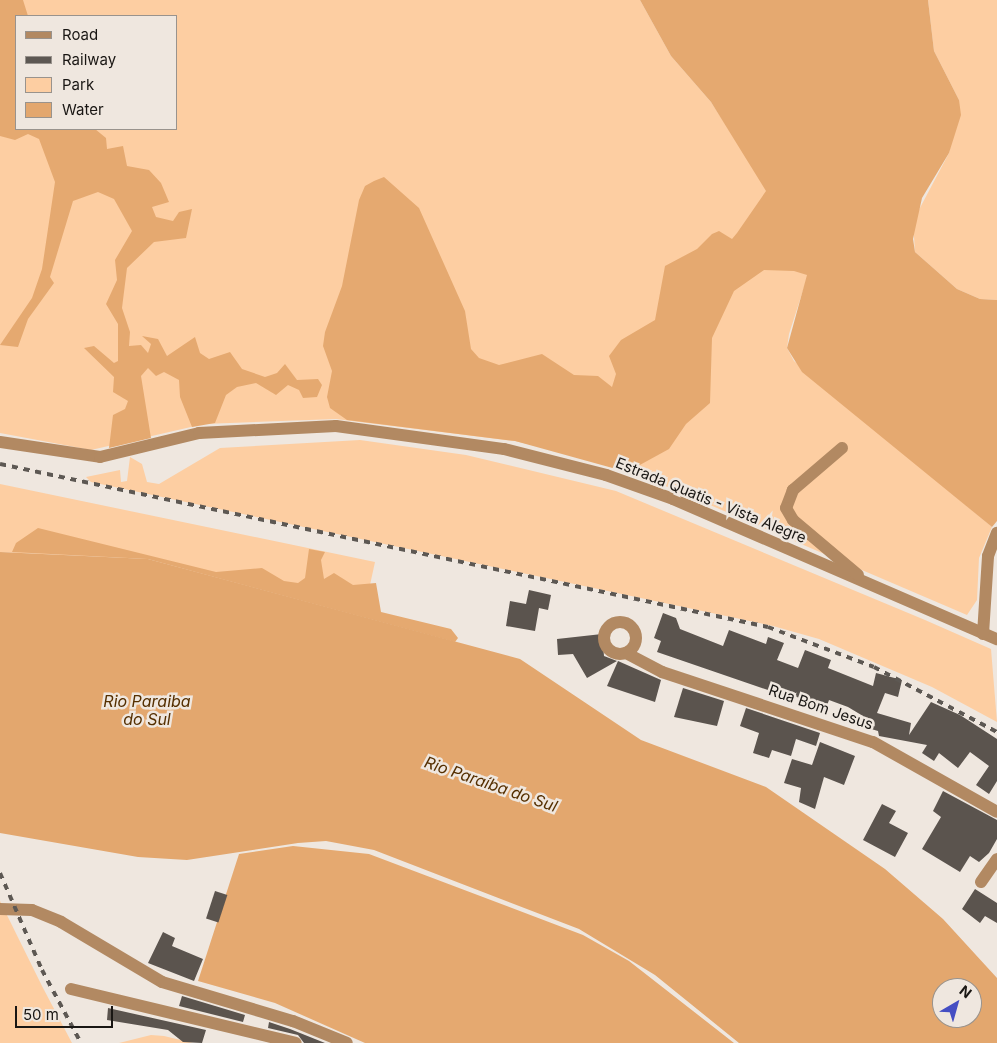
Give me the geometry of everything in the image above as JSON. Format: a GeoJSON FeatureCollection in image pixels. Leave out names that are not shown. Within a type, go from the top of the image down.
{"type":"FeatureCollection","features":[{"type":"Feature","properties":{"kind":"street","name":"Estrada Quatis - Vista Alegre"},"geometry":{"type":"LineString","coordinates":[[0,442],[100,457],[199,432],[336,426],[415,434],[504,449],[606,475],[863,580],[997,639]]}},
{"type":"Feature","properties":{"kind":"street"},"geometry":{"type":"LineString","coordinates":[[842,448],[793,490],[786,508],[793,520],[863,580]]}},
{"type":"Feature","properties":{"kind":"street"},"geometry":{"type":"LineString","coordinates":[[983,634],[988,556],[997,533]]}},
{"type":"Feature","properties":{"kind":"street","name":"Rua Bom Jesus"},"geometry":{"type":"LineString","coordinates":[[626,653],[662,672],[873,742],[997,812]]}},
{"type":"Feature","properties":{"kind":"street"},"geometry":{"type":"LineString","coordinates":[[982,882],[997,859]]}},
{"type":"Feature","properties":{"kind":"street"},"geometry":{"type":"LineString","coordinates":[[1,908],[32,910],[61,922],[162,982],[301,1024],[347,1043]]}},
{"type":"Feature","properties":{"kind":"street"},"geometry":{"type":"LineString","coordinates":[[71,990],[296,1043]]}},
{"type":"Feature","properties":{"kind":"green space"},"geometry":{"type":"Polygon","coordinates":[[[0,0],[640,0],[671,56],[711,102],[781,211],[808,275],[789,334],[787,348],[794,361],[992,527],[979,558],[977,600],[967,615],[668,487],[579,456],[515,441],[336,419],[204,424],[91,450],[0,433],[0,0]]]}},
{"type":"Feature","properties":{"kind":"green space"},"geometry":{"type":"Polygon","coordinates":[[[928,0],[997,0],[997,300],[980,299],[957,289],[915,252],[913,221],[949,153],[959,100],[934,51],[928,0]]]}},
{"type":"Feature","properties":{"kind":"green space"},"geometry":{"type":"Polygon","coordinates":[[[360,440],[466,455],[616,491],[991,649],[997,722],[932,687],[819,639],[773,626],[91,482],[86,477],[120,470],[121,482],[127,481],[130,457],[142,464],[147,482],[159,484],[220,448],[360,440]]]}},
{"type":"Feature","properties":{"kind":"green space"},"geometry":{"type":"Polygon","coordinates":[[[0,484],[375,562],[363,617],[148,559],[0,552],[0,484]]]}},
{"type":"Feature","properties":{"kind":"green space"},"geometry":{"type":"Polygon","coordinates":[[[0,901],[42,986],[72,1043],[0,1043],[0,901]]]}},
{"type":"Feature","properties":{"kind":"green space"},"geometry":{"type":"Polygon","coordinates":[[[151,1035],[164,1036],[193,1043],[119,1043],[151,1035]]]}},
{"type":"Feature","properties":{"kind":"shaded area"},"geometry":{"type":"Polygon","coordinates":[[[0,0],[23,0],[28,15],[15,15],[15,130],[96,130],[106,138],[107,149],[123,146],[127,166],[149,170],[161,183],[169,202],[152,207],[156,217],[173,221],[179,212],[192,209],[186,238],[154,242],[127,268],[122,308],[130,332],[129,346],[141,345],[148,353],[151,344],[142,336],[158,339],[167,356],[195,337],[200,353],[209,359],[230,352],[242,369],[265,377],[277,373],[285,364],[297,380],[318,379],[322,385],[317,397],[303,398],[299,390],[288,385],[276,395],[256,383],[237,387],[226,395],[215,423],[192,427],[180,397],[179,380],[164,372],[156,376],[148,368],[141,376],[151,438],[109,448],[113,415],[125,409],[128,401],[113,392],[114,377],[84,348],[94,346],[114,363],[118,361],[118,324],[106,304],[117,280],[115,260],[132,231],[114,199],[98,192],[73,201],[50,277],[54,283],[28,319],[18,347],[0,345],[32,298],[42,269],[55,182],[39,139],[28,134],[15,140],[0,136],[0,0]]]}},
{"type":"Feature","properties":{"kind":"shaded area"},"geometry":{"type":"Polygon","coordinates":[[[640,0],[928,0],[934,51],[959,100],[961,115],[949,153],[922,198],[913,239],[915,252],[957,289],[980,299],[997,300],[997,521],[992,527],[802,372],[787,348],[807,275],[794,271],[764,270],[734,291],[712,338],[710,403],[686,424],[669,449],[627,472],[515,441],[347,420],[330,408],[327,397],[332,371],[323,346],[325,332],[342,286],[359,200],[365,186],[374,181],[384,177],[419,208],[465,311],[471,349],[479,358],[499,365],[542,354],[574,375],[598,376],[612,387],[616,374],[609,356],[621,340],[655,320],[665,266],[697,249],[712,234],[719,231],[732,239],[737,233],[766,191],[711,102],[671,56],[640,0]]]}},
{"type":"Feature","properties":{"kind":"shaded area"},"geometry":{"type":"Polygon","coordinates":[[[38,528],[216,572],[262,568],[284,581],[298,583],[305,578],[309,549],[325,552],[321,560],[324,579],[334,573],[353,585],[376,583],[381,612],[451,629],[458,638],[455,642],[148,559],[12,552],[16,543],[38,528]]]}},
{"type":"Feature","properties":{"kind":"shaded area"},"geometry":{"type":"Polygon","coordinates":[[[293,846],[369,854],[583,935],[629,961],[734,1043],[365,1043],[275,1003],[198,981],[239,854],[293,846]]]}},
{"type":"Feature","properties":{"kind":"water","name":"Rio Paraiba do Sul"},"geometry":{"type":"Polygon","coordinates":[[[0,552],[148,559],[520,659],[641,740],[766,787],[885,869],[943,919],[997,978],[997,1043],[739,1043],[655,975],[579,929],[374,850],[326,841],[298,843],[187,860],[138,857],[0,833],[0,552]]]}},
{"type":"Feature","properties":{"kind":"building"},"geometry":{"type":"Polygon","coordinates":[[[529,590],[551,595],[548,610],[539,608],[535,631],[506,626],[510,601],[526,604],[529,590]]]}},
{"type":"Feature","properties":{"kind":"building"},"geometry":{"type":"Polygon","coordinates":[[[663,613],[676,618],[680,629],[723,646],[729,630],[766,644],[768,637],[784,643],[777,660],[798,668],[805,650],[831,660],[828,668],[873,686],[876,673],[902,680],[898,697],[885,693],[877,713],[911,723],[909,735],[931,702],[960,715],[997,739],[997,781],[989,794],[976,785],[989,766],[970,752],[958,768],[939,753],[934,761],[922,753],[927,745],[879,736],[878,731],[861,726],[863,716],[848,707],[829,700],[825,711],[771,684],[768,690],[657,652],[661,641],[654,638],[663,613]]]}},
{"type":"Feature","properties":{"kind":"building"},"geometry":{"type":"Polygon","coordinates":[[[602,634],[604,656],[617,661],[587,678],[573,654],[558,655],[557,639],[602,634]]]}},
{"type":"Feature","properties":{"kind":"building"},"geometry":{"type":"Polygon","coordinates":[[[618,661],[661,680],[655,702],[607,686],[618,661]]]}},
{"type":"Feature","properties":{"kind":"building"},"geometry":{"type":"Polygon","coordinates":[[[683,688],[724,701],[717,726],[674,717],[683,688]]]}},
{"type":"Feature","properties":{"kind":"building"},"geometry":{"type":"Polygon","coordinates":[[[746,708],[820,733],[816,746],[796,739],[791,756],[772,750],[769,758],[753,753],[759,733],[740,726],[746,708]]]}},
{"type":"Feature","properties":{"kind":"building"},"geometry":{"type":"Polygon","coordinates":[[[820,742],[855,756],[844,785],[824,777],[815,809],[799,802],[801,788],[784,783],[792,759],[812,765],[820,742]]]}},
{"type":"Feature","properties":{"kind":"building"},"geometry":{"type":"Polygon","coordinates":[[[943,791],[997,820],[997,839],[989,853],[979,862],[970,856],[960,872],[922,849],[941,817],[933,811],[943,791]]]}},
{"type":"Feature","properties":{"kind":"building"},"geometry":{"type":"Polygon","coordinates":[[[882,804],[896,811],[889,823],[908,833],[895,857],[863,840],[882,804]]]}},
{"type":"Feature","properties":{"kind":"building"},"geometry":{"type":"Polygon","coordinates":[[[975,889],[997,903],[997,923],[985,916],[980,923],[962,909],[975,889]]]}},
{"type":"Feature","properties":{"kind":"building"},"geometry":{"type":"Polygon","coordinates":[[[215,891],[227,895],[218,923],[206,919],[215,891]]]}},
{"type":"Feature","properties":{"kind":"building"},"geometry":{"type":"Polygon","coordinates":[[[163,932],[175,938],[172,946],[203,959],[194,981],[148,963],[163,932]]]}},
{"type":"Feature","properties":{"kind":"building"},"geometry":{"type":"Polygon","coordinates":[[[182,996],[245,1015],[243,1022],[179,1006],[182,996]]]}},
{"type":"Feature","properties":{"kind":"building"},"geometry":{"type":"Polygon","coordinates":[[[108,1008],[206,1030],[202,1043],[183,1042],[168,1030],[107,1020],[108,1008]]]}},
{"type":"Feature","properties":{"kind":"building"},"geometry":{"type":"Polygon","coordinates":[[[269,1022],[325,1043],[304,1043],[298,1035],[268,1028],[269,1022]]]}},
{"type":"Feature","properties":{"kind":"railway"},"geometry":{"type":"LineString","coordinates":[[0,464],[768,627],[874,667],[997,732]]}},
{"type":"Feature","properties":{"kind":"railway"},"geometry":{"type":"LineString","coordinates":[[0,873],[42,970],[81,1043]]}},
{"type":"Feature","properties":{"kind":"water label","name":"Rio Paraíba do Sul"},"geometry":{"type":"Point","coordinates":[491,784]}}]}
